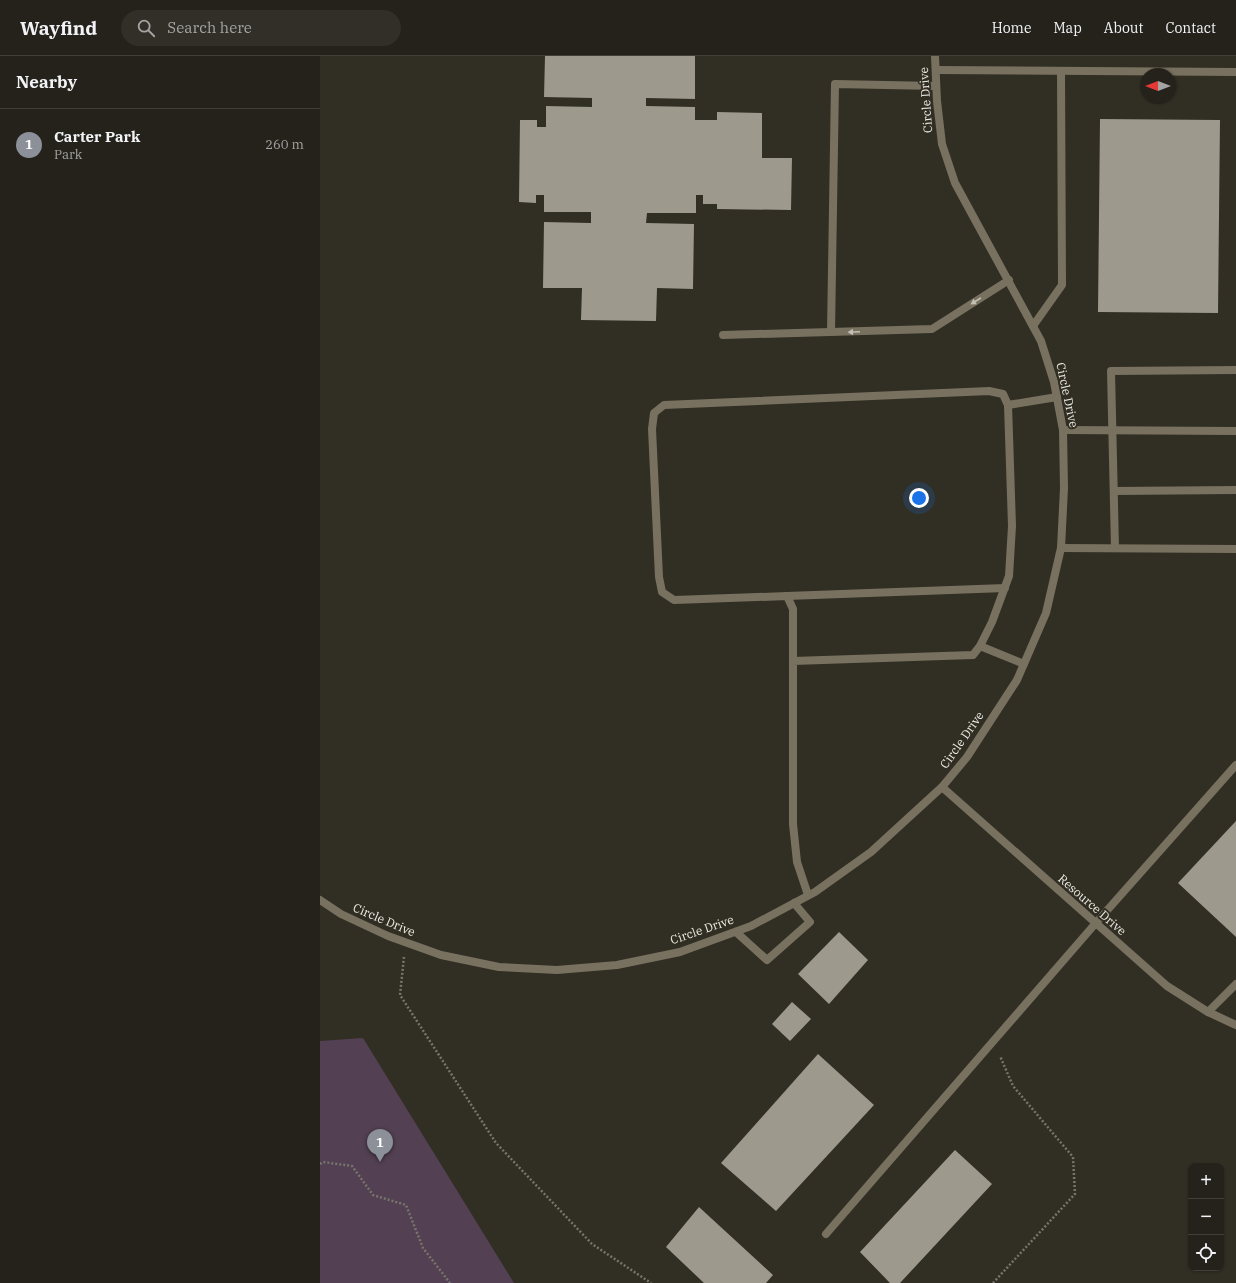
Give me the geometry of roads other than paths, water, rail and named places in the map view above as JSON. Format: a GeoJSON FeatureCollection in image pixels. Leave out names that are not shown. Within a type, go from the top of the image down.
{"type":"FeatureCollection","features":[{"type":"Feature","properties":{"kind":"street","name":"Circle Drive"},"geometry":{"type":"LineString","coordinates":[[320,900],[340,914],[405,942],[441,955],[499,967],[557,970],[617,965],[680,952],[751,926],[808,896],[871,852],[942,787],[967,756],[1017,680],[1046,613],[1061,548],[1064,488],[1063,430],[1054,382],[1041,341],[956,183],[942,144],[936,86],[935,56]]}},
{"type":"Feature","properties":{"kind":"street"},"geometry":{"type":"LineString","coordinates":[[936,70],[1236,72]]}},
{"type":"Feature","properties":{"kind":"street"},"geometry":{"type":"LineString","coordinates":[[1033,326],[1062,285],[1061,71]]}},
{"type":"Feature","properties":{"kind":"street"},"geometry":{"type":"LineString","coordinates":[[831,332],[835,84],[936,86]]}},
{"type":"Feature","properties":{"kind":"street"},"geometry":{"type":"LineString","coordinates":[[723,335],[932,329],[1009,280]]}},
{"type":"Feature","properties":{"kind":"street"},"geometry":{"type":"LineString","coordinates":[[1115,548],[1112,371],[1236,370]]}},
{"type":"Feature","properties":{"kind":"street"},"geometry":{"type":"LineString","coordinates":[[793,661],[973,655],[980,646],[992,622],[1005,588],[1009,576],[1012,526],[1008,405],[1003,394],[989,391],[664,405],[654,413],[652,429],[656,530],[659,577],[662,592],[674,600],[1005,588]]}},
{"type":"Feature","properties":{"kind":"street"},"geometry":{"type":"LineString","coordinates":[[1008,405],[1057,397]]}},
{"type":"Feature","properties":{"kind":"street"},"geometry":{"type":"LineString","coordinates":[[1063,430],[1236,431]]}},
{"type":"Feature","properties":{"kind":"street"},"geometry":{"type":"LineString","coordinates":[[1114,491],[1236,490]]}},
{"type":"Feature","properties":{"kind":"street"},"geometry":{"type":"LineString","coordinates":[[1061,548],[1236,549]]}},
{"type":"Feature","properties":{"kind":"street"},"geometry":{"type":"LineString","coordinates":[[787,596],[793,609],[793,824],[797,862],[808,896]]}},
{"type":"Feature","properties":{"kind":"street"},"geometry":{"type":"LineString","coordinates":[[980,646],[1024,664]]}},
{"type":"Feature","properties":{"kind":"street"},"geometry":{"type":"LineString","coordinates":[[826,1234],[1095,924],[1236,766]]}},
{"type":"Feature","properties":{"kind":"street","name":"Resource Drive"},"geometry":{"type":"LineString","coordinates":[[942,787],[1095,924],[1167,986],[1208,1012],[1236,1025]]}},
{"type":"Feature","properties":{"kind":"street"},"geometry":{"type":"LineString","coordinates":[[736,932],[767,960],[810,922],[794,903]]}},
{"type":"Feature","properties":{"kind":"street"},"geometry":{"type":"LineString","coordinates":[[1208,1012],[1236,984]]}},
{"type":"Feature","properties":{"kind":"place","name":"Carter Park"},"geometry":{"type":"Point","coordinates":[380,1162]}}]}
